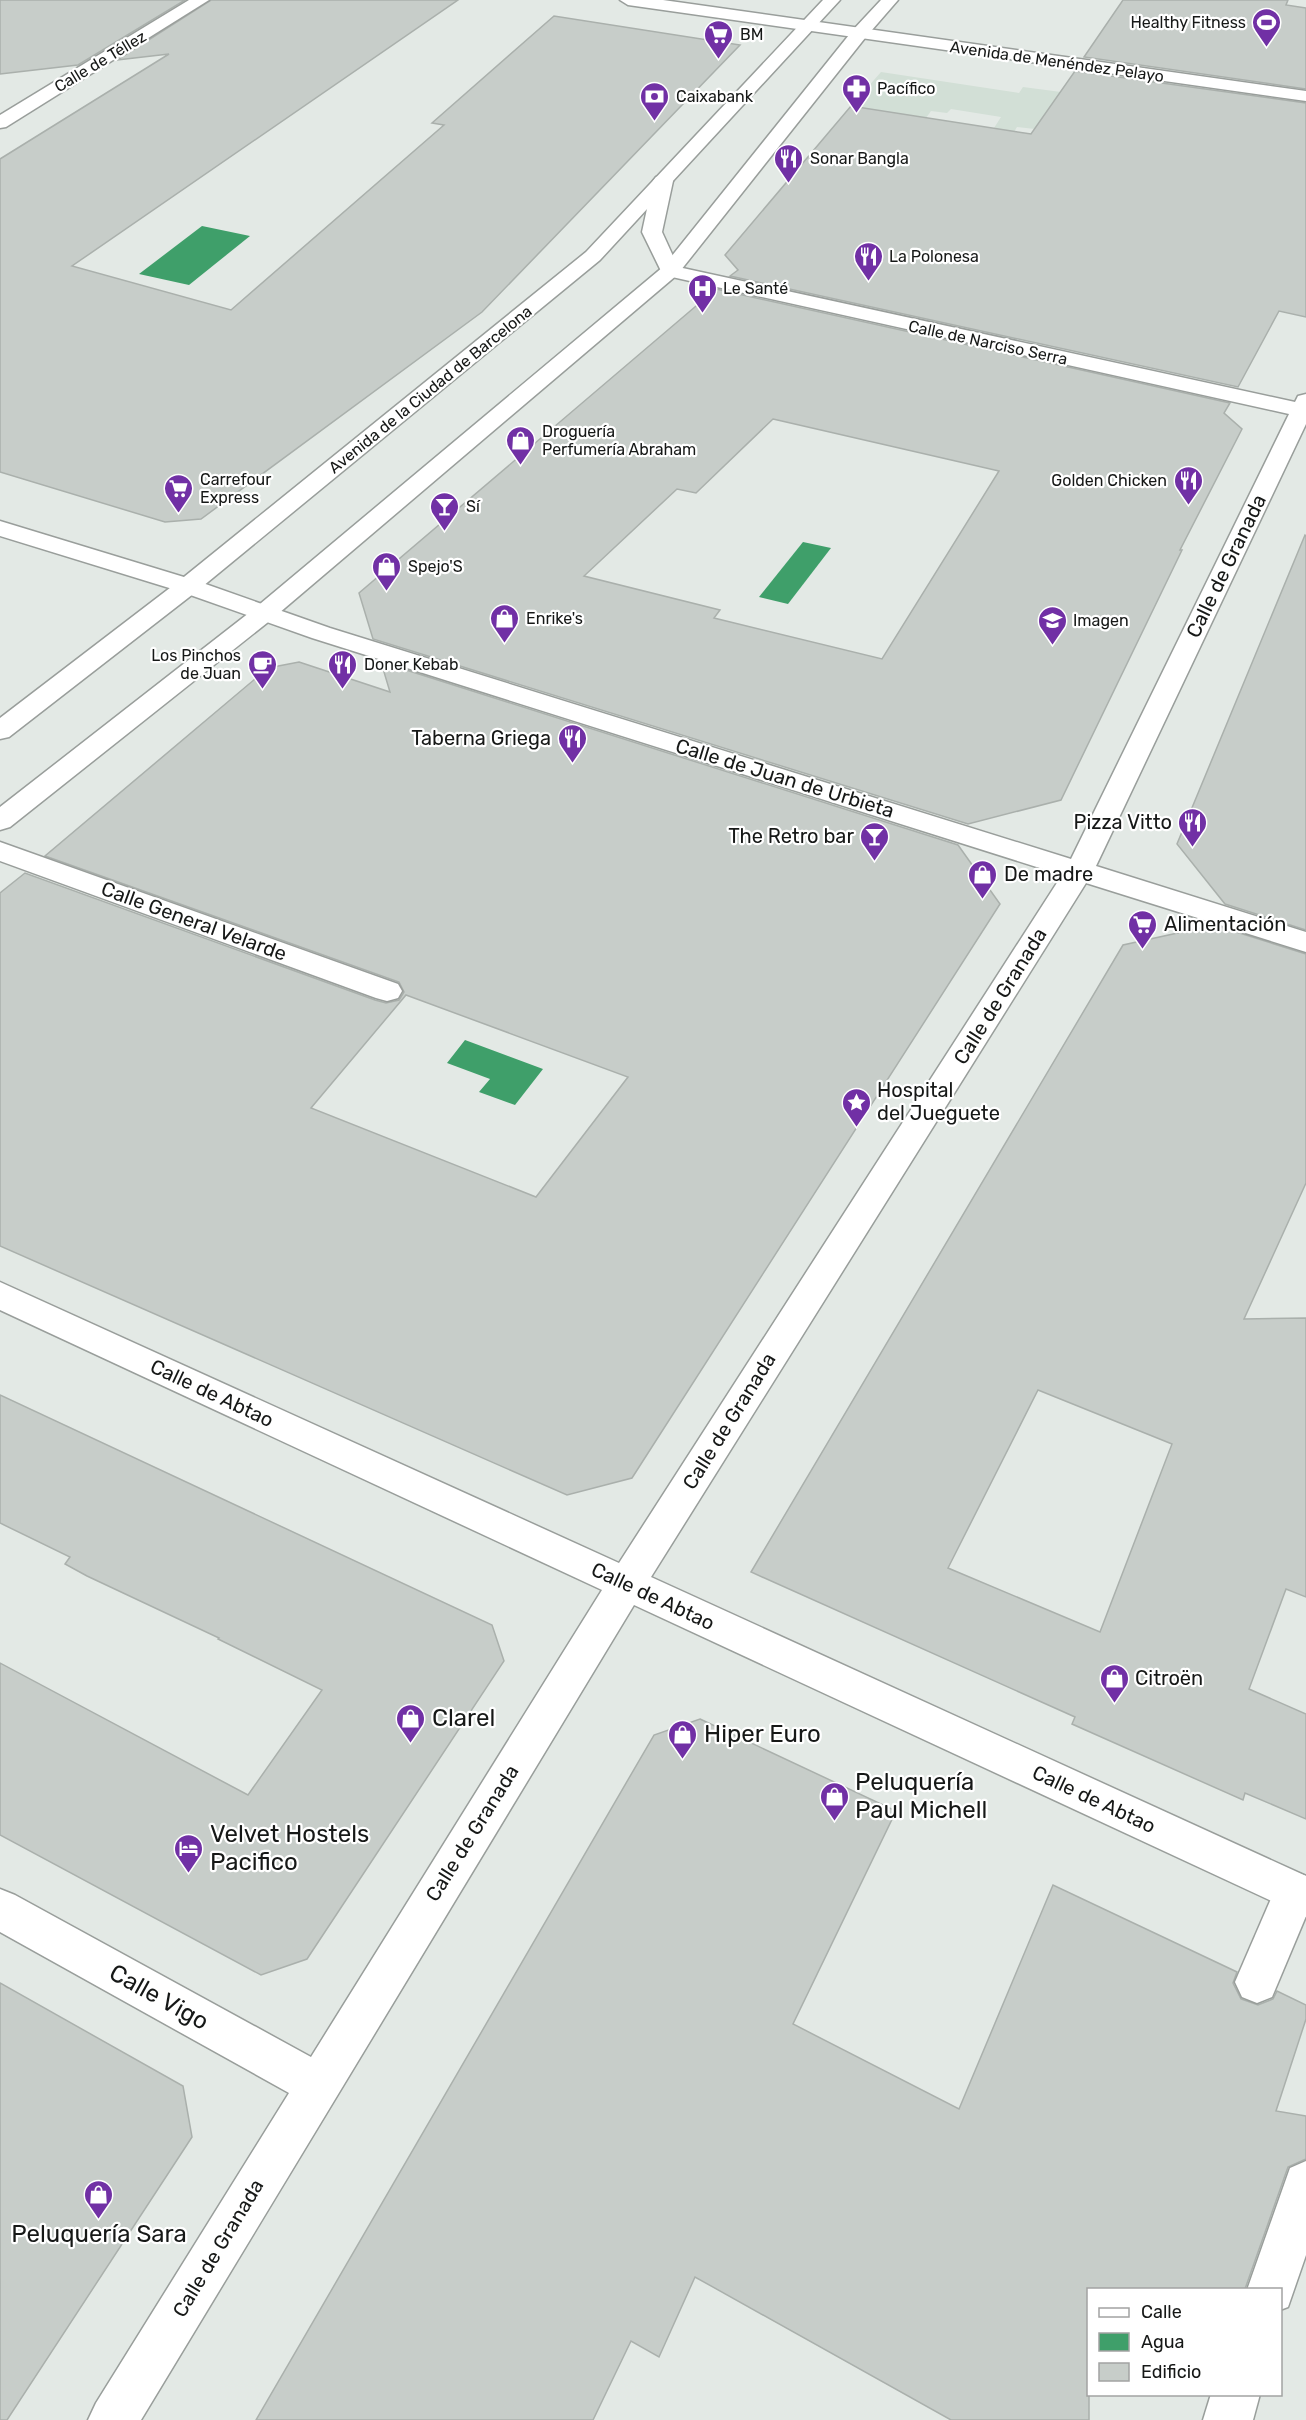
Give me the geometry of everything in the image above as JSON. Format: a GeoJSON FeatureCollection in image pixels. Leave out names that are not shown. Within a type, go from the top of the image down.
{"type":"FeatureCollection","features":[{"type":"Feature","properties":{"kind":"street","name":"Calle de Téllez"},"geometry":{"type":"LineString","coordinates":[[0,123],[201,0]]}},
{"type":"Feature","properties":{"kind":"street","name":"Avenida de Menéndez Pelayo"},"geometry":{"type":"LineString","coordinates":[[628,0],[1306,96]]}},
{"type":"Feature","properties":{"kind":"street","name":"Avenida de la Ciudad de Barcelona"},"geometry":{"type":"LineString","coordinates":[[0,731],[188,586],[593,256],[832,0]]}},
{"type":"Feature","properties":{"kind":"street"},"geometry":{"type":"LineString","coordinates":[[0,821],[263,614],[670,271],[859,34],[890,0]]}},
{"type":"Feature","properties":{"kind":"street"},"geometry":{"type":"LineString","coordinates":[[663,181],[652,232],[670,271]]}},
{"type":"Feature","properties":{"kind":"street","name":"Calle de Narciso Serra"},"geometry":{"type":"LineString","coordinates":[[670,271],[1305,407]]}},
{"type":"Feature","properties":{"kind":"street","name":"Calle de Granada"},"geometry":{"type":"LineString","coordinates":[[113,2420],[627,1584],[1080,870],[1305,407]]}},
{"type":"Feature","properties":{"kind":"street"},"geometry":{"type":"LineString","coordinates":[[0,528],[188,586],[263,614]]}},
{"type":"Feature","properties":{"kind":"street","name":"Calle de Juan de Urbieta"},"geometry":{"type":"LineString","coordinates":[[263,614],[1306,942]]}},
{"type":"Feature","properties":{"kind":"street","name":"Calle General Velarde"},"geometry":{"type":"LineString","coordinates":[[0,851],[387,991]]}},
{"type":"Feature","properties":{"kind":"street","name":"Calle de Abtao"},"geometry":{"type":"LineString","coordinates":[[0,1295],[1300,1894]]}},
{"type":"Feature","properties":{"kind":"street"},"geometry":{"type":"LineString","coordinates":[[1257,1982],[1300,1894]]}},
{"type":"Feature","properties":{"kind":"street","name":"Calle Vigo"},"geometry":{"type":"LineString","coordinates":[[0,1909],[318,2085]]}},
{"type":"Feature","properties":{"kind":"street"},"geometry":{"type":"LineString","coordinates":[[1271,2288],[1306,2184]]}},
{"type":"Feature","properties":{"kind":"street"},"geometry":{"type":"LineString","coordinates":[[1228,2420],[1235,2396]]}},
{"type":"Feature","properties":{"kind":"shaded area"},"geometry":{"type":"Polygon","coordinates":[[[881,72],[1019,93],[1023,87],[1061,92],[1035,129],[1017,127],[1014,132],[994,128],[1001,117],[951,109],[947,113],[931,111],[926,118],[851,106],[881,72]]]}},
{"type":"Feature","properties":{"kind":"water"},"geometry":{"type":"Polygon","coordinates":[[[202,226],[250,236],[189,285],[139,274],[202,226]]]}},
{"type":"Feature","properties":{"kind":"water"},"geometry":{"type":"Polygon","coordinates":[[[803,542],[831,548],[788,604],[759,597],[803,542]]]}},
{"type":"Feature","properties":{"kind":"water"},"geometry":{"type":"Polygon","coordinates":[[[465,1040],[543,1069],[515,1105],[479,1092],[490,1079],[447,1063],[465,1040]]]}},
{"type":"Feature","properties":{"kind":"building"},"geometry":{"type":"Polygon","coordinates":[[[0,0],[185,0],[78,65],[0,74],[0,0]]]}},
{"type":"Feature","properties":{"kind":"building"},"geometry":{"type":"Polygon","coordinates":[[[211,0],[458,0],[72,266],[231,310],[444,125],[432,123],[554,16],[740,45],[482,312],[201,519],[165,522],[0,472],[0,159],[169,54],[117,60],[211,0]]]}},
{"type":"Feature","properties":{"kind":"building"},"geometry":{"type":"Polygon","coordinates":[[[1123,0],[1288,0],[1286,5],[1306,8],[1306,89],[1084,57],[1123,0]]]}},
{"type":"Feature","properties":{"kind":"building"},"geometry":{"type":"Polygon","coordinates":[[[1075,71],[1306,103],[1306,317],[1279,311],[1238,387],[730,276],[738,270],[725,255],[851,106],[1031,134],[1075,71]]]}},
{"type":"Feature","properties":{"kind":"building"},"geometry":{"type":"Polygon","coordinates":[[[716,289],[1230,403],[1224,413],[1242,429],[1180,550],[1182,550],[1061,800],[968,824],[373,639],[359,593],[716,289]],[[773,419],[696,493],[677,489],[584,576],[720,610],[714,618],[882,659],[999,471],[773,419]]]}},
{"type":"Feature","properties":{"kind":"building"},"geometry":{"type":"Polygon","coordinates":[[[1305,535],[1306,930],[1225,904],[1177,844],[1305,535]]]}},
{"type":"Feature","properties":{"kind":"building"},"geometry":{"type":"Polygon","coordinates":[[[299,662],[390,692],[381,662],[958,845],[1000,904],[632,1478],[567,1495],[0,1246],[0,893],[25,873],[375,1000],[386,1003],[399,1000],[404,992],[399,982],[45,856],[268,668],[299,662]],[[406,995],[311,1108],[536,1197],[628,1077],[406,995]]]}},
{"type":"Feature","properties":{"kind":"building"},"geometry":{"type":"Polygon","coordinates":[[[1214,925],[1306,954],[1306,1183],[1244,1319],[1306,1318],[1306,1597],[1286,1589],[1249,1689],[1306,1714],[1306,1819],[1245,1793],[1243,1800],[1072,1724],[1075,1717],[751,1572],[1123,945],[1214,925]],[[1038,1390],[948,1568],[1100,1632],[1172,1444],[1038,1390]]]}},
{"type":"Feature","properties":{"kind":"building"},"geometry":{"type":"Polygon","coordinates":[[[0,1395],[492,1625],[504,1661],[307,1959],[261,1975],[0,1835],[0,1663],[248,1795],[322,1690],[219,1638],[87,1576],[65,1564],[70,1557],[0,1523],[0,1395]]]}},
{"type":"Feature","properties":{"kind":"building"},"geometry":{"type":"Polygon","coordinates":[[[700,1719],[896,1811],[793,2024],[959,2109],[1053,1885],[1237,1972],[1233,1983],[1241,1999],[1258,2005],[1273,1999],[1277,1991],[1306,2005],[1306,2019],[1276,2111],[1306,2116],[1306,2159],[1288,2167],[1245,2288],[1087,2288],[1089,2420],[951,2420],[695,2277],[659,2357],[631,2341],[593,2420],[256,2420],[654,1735],[700,1719]]]}},
{"type":"Feature","properties":{"kind":"building"},"geometry":{"type":"Polygon","coordinates":[[[0,1983],[183,2086],[192,2137],[7,2420],[0,2420],[0,1983]]]}},
{"type":"Feature","properties":{"kind":"place","name":"Healthy Fitness"},"geometry":{"type":"Point","coordinates":[1267,48]}},
{"type":"Feature","properties":{"kind":"place","name":"BM"},"geometry":{"type":"Point","coordinates":[719,60]}},
{"type":"Feature","properties":{"kind":"place","name":"Pacífico"},"geometry":{"type":"Point","coordinates":[856,114]}},
{"type":"Feature","properties":{"kind":"place","name":"Caixabank"},"geometry":{"type":"Point","coordinates":[655,122]}},
{"type":"Feature","properties":{"kind":"place","name":"Sonar Bangla"},"geometry":{"type":"Point","coordinates":[789,184]}},
{"type":"Feature","properties":{"kind":"place","name":"La Polonesa"},"geometry":{"type":"Point","coordinates":[868,282]}},
{"type":"Feature","properties":{"kind":"place","name":"Le Santé"},"geometry":{"type":"Point","coordinates":[702,314]}},
{"type":"Feature","properties":{"kind":"place","name":"Droguería Perfumería Abraham"},"geometry":{"type":"Point","coordinates":[521,466]}},
{"type":"Feature","properties":{"kind":"place","name":"Golden Chicken"},"geometry":{"type":"Point","coordinates":[1188,506]}},
{"type":"Feature","properties":{"kind":"place","name":"Carrefour Express"},"geometry":{"type":"Point","coordinates":[179,514]}},
{"type":"Feature","properties":{"kind":"place","name":"Sí"},"geometry":{"type":"Point","coordinates":[445,532]}},
{"type":"Feature","properties":{"kind":"place","name":"Spejo'S"},"geometry":{"type":"Point","coordinates":[387,592]}},
{"type":"Feature","properties":{"kind":"place","name":"Enrike's"},"geometry":{"type":"Point","coordinates":[505,644]}},
{"type":"Feature","properties":{"kind":"place","name":"Imagen"},"geometry":{"type":"Point","coordinates":[1052,646]}},
{"type":"Feature","properties":{"kind":"place","name":"Los Pinchos de Juan"},"geometry":{"type":"Point","coordinates":[262,690]}},
{"type":"Feature","properties":{"kind":"place","name":"Doner Kebab"},"geometry":{"type":"Point","coordinates":[343,690]}},
{"type":"Feature","properties":{"kind":"place","name":"Taberna Griega"},"geometry":{"type":"Point","coordinates":[572,764]}},
{"type":"Feature","properties":{"kind":"place","name":"Pizza Vitto"},"geometry":{"type":"Point","coordinates":[1193,848]}},
{"type":"Feature","properties":{"kind":"place","name":"The Retro bar"},"geometry":{"type":"Point","coordinates":[875,862]}},
{"type":"Feature","properties":{"kind":"place","name":"De madre"},"geometry":{"type":"Point","coordinates":[983,900]}},
{"type":"Feature","properties":{"kind":"place","name":"Alimentación"},"geometry":{"type":"Point","coordinates":[1143,950]}},
{"type":"Feature","properties":{"kind":"place","name":"Hospital del Jueguete"},"geometry":{"type":"Point","coordinates":[856,1128]}},
{"type":"Feature","properties":{"kind":"place","name":"Citroën"},"geometry":{"type":"Point","coordinates":[1114,1704]}},
{"type":"Feature","properties":{"kind":"place","name":"Clarel"},"geometry":{"type":"Point","coordinates":[411,1744]}},
{"type":"Feature","properties":{"kind":"place","name":"Hiper Euro"},"geometry":{"type":"Point","coordinates":[683,1760]}},
{"type":"Feature","properties":{"kind":"place","name":"Peluquería Paul Michell"},"geometry":{"type":"Point","coordinates":[834,1822]}},
{"type":"Feature","properties":{"kind":"place","name":"Velvet Hostels Pacifico"},"geometry":{"type":"Point","coordinates":[189,1874]}},
{"type":"Feature","properties":{"kind":"place","name":"Peluquería Sara"},"geometry":{"type":"Point","coordinates":[99,2220]}}]}
